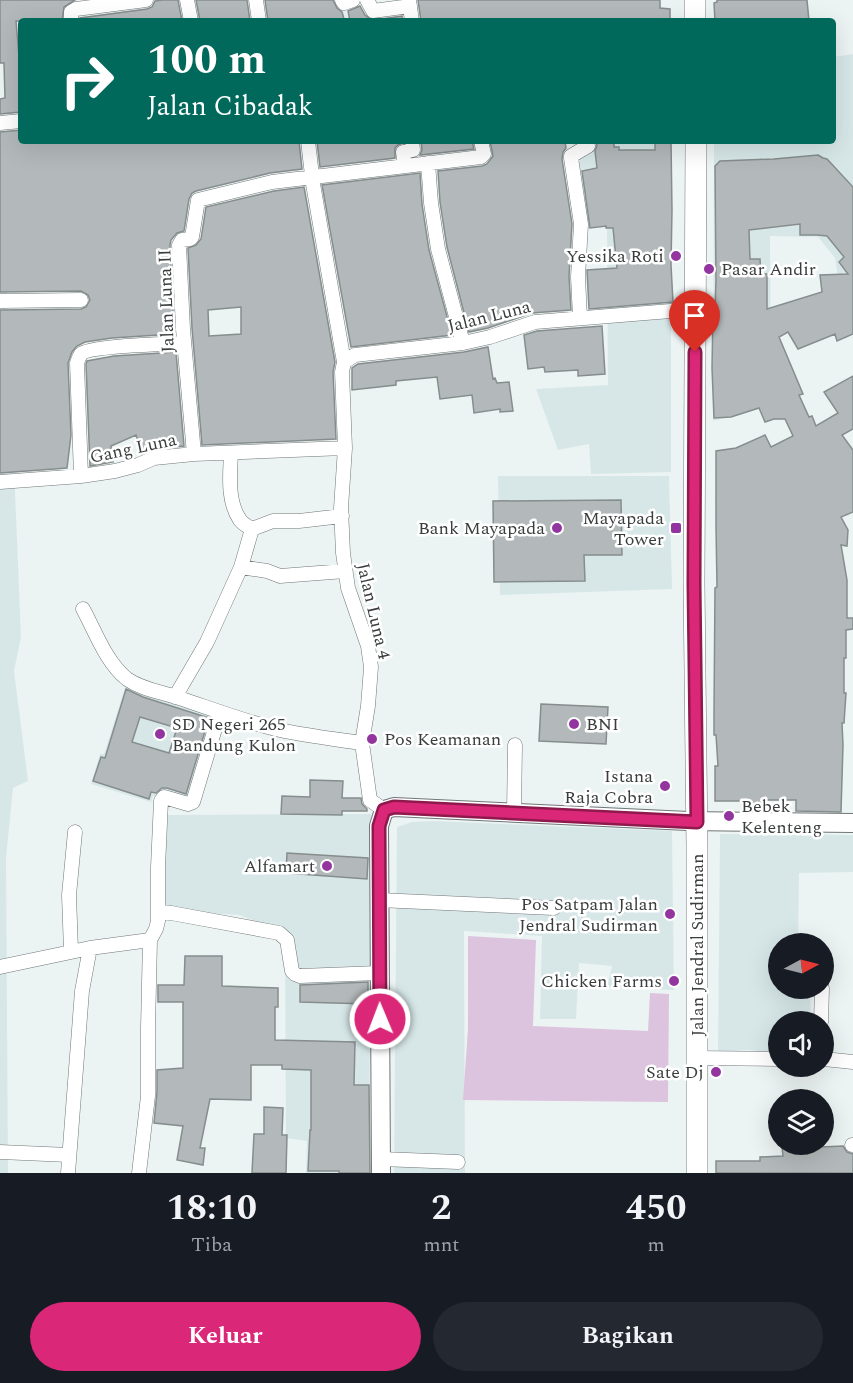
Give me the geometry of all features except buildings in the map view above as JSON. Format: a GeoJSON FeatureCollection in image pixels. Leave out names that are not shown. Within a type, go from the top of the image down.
{"type":"FeatureCollection","features":[{"type":"Feature","properties":{"kind":"main road"},"geometry":{"type":"LineString","coordinates":[[695,0],[695,18]]}},
{"type":"Feature","properties":{"kind":"main road","name":"Jalan Jendral Sudirman"},"geometry":{"type":"LineString","coordinates":[[696,144],[694,584],[697,1173]]}},
{"type":"Feature","properties":{"kind":"main road"},"geometry":{"type":"LineString","coordinates":[[381,1166],[379,826],[384,810],[394,807],[697,822],[853,823]]}},
{"type":"Feature","properties":{"kind":"street"},"geometry":{"type":"LineString","coordinates":[[71,18],[71,12],[76,9],[146,0]]}},
{"type":"Feature","properties":{"kind":"street"},"geometry":{"type":"LineString","coordinates":[[187,0],[190,18]]}},
{"type":"Feature","properties":{"kind":"street"},"geometry":{"type":"LineString","coordinates":[[255,0],[258,18]]}},
{"type":"Feature","properties":{"kind":"street"},"geometry":{"type":"LineString","coordinates":[[342,0],[344,3],[353,0]]}},
{"type":"Feature","properties":{"kind":"street"},"geometry":{"type":"LineString","coordinates":[[367,0],[373,11],[410,3],[412,18]]}},
{"type":"Feature","properties":{"kind":"street"},"geometry":{"type":"LineString","coordinates":[[0,123],[18,121]]}},
{"type":"Feature","properties":{"kind":"street"},"geometry":{"type":"LineString","coordinates":[[308,144],[344,362],[342,372],[345,448]]}},
{"type":"Feature","properties":{"kind":"street"},"geometry":{"type":"LineString","coordinates":[[405,166],[403,152],[413,150],[412,144]]}},
{"type":"Feature","properties":{"kind":"street"},"geometry":{"type":"LineString","coordinates":[[312,177],[482,156],[484,154],[482,144]]}},
{"type":"Feature","properties":{"kind":"street"},"geometry":{"type":"LineString","coordinates":[[580,318],[578,277],[580,224],[571,158],[588,146]]}},
{"type":"Feature","properties":{"kind":"street"},"geometry":{"type":"LineString","coordinates":[[428,163],[438,249],[463,343]]}},
{"type":"Feature","properties":{"kind":"street","name":"Jalan Luna II"},"geometry":{"type":"LineString","coordinates":[[194,454],[184,343],[179,245],[182,240],[192,237],[198,200],[272,182],[312,177]]}},
{"type":"Feature","properties":{"kind":"street"},"geometry":{"type":"LineString","coordinates":[[0,301],[81,300]]}},
{"type":"Feature","properties":{"kind":"street","name":"Jalan Luna"},"geometry":{"type":"LineString","coordinates":[[344,362],[355,355],[463,343],[490,337],[535,322],[695,309]]}},
{"type":"Feature","properties":{"kind":"street"},"geometry":{"type":"LineString","coordinates":[[81,476],[77,363],[81,354],[113,348],[184,343]]}},
{"type":"Feature","properties":{"kind":"street","name":"Gang Luna"},"geometry":{"type":"LineString","coordinates":[[0,482],[81,476],[138,465],[154,458],[194,454],[345,448]]}},
{"type":"Feature","properties":{"kind":"street","name":"Jalan Luna 4"},"geometry":{"type":"LineString","coordinates":[[345,448],[342,516],[345,571],[348,588],[368,646],[370,667],[368,706],[362,742],[370,800],[384,810]]}},
{"type":"Feature","properties":{"kind":"street"},"geometry":{"type":"LineString","coordinates":[[231,453],[232,500],[241,522],[252,529]]}},
{"type":"Feature","properties":{"kind":"street"},"geometry":{"type":"LineString","coordinates":[[252,529],[273,521],[299,521],[342,516]]}},
{"type":"Feature","properties":{"kind":"street"},"geometry":{"type":"LineString","coordinates":[[176,697],[207,642],[241,567],[252,529]]}},
{"type":"Feature","properties":{"kind":"street"},"geometry":{"type":"LineString","coordinates":[[241,567],[267,571],[280,576],[345,571]]}},
{"type":"Feature","properties":{"kind":"street"},"geometry":{"type":"LineString","coordinates":[[83,609],[120,672],[129,680],[155,693],[176,697],[279,729],[331,739],[362,742]]}},
{"type":"Feature","properties":{"kind":"street"},"geometry":{"type":"LineString","coordinates":[[139,1173],[148,1096],[150,940],[156,929],[158,912],[161,801],[164,797],[188,804],[193,802],[220,712]]}},
{"type":"Feature","properties":{"kind":"street"},"geometry":{"type":"LineString","coordinates":[[514,813],[515,745]]}},
{"type":"Feature","properties":{"kind":"street"},"geometry":{"type":"LineString","coordinates":[[71,951],[69,895],[75,832]]}},
{"type":"Feature","properties":{"kind":"street"},"geometry":{"type":"LineString","coordinates":[[379,900],[554,908]]}},
{"type":"Feature","properties":{"kind":"street"},"geometry":{"type":"LineString","coordinates":[[158,912],[279,933],[287,940],[292,971],[300,976],[379,973]]}},
{"type":"Feature","properties":{"kind":"street"},"geometry":{"type":"LineString","coordinates":[[0,967],[71,951],[150,940]]}},
{"type":"Feature","properties":{"kind":"street"},"geometry":{"type":"LineString","coordinates":[[68,1173],[82,991],[90,948]]}},
{"type":"Feature","properties":{"kind":"street"},"geometry":{"type":"LineString","coordinates":[[696,1058],[768,1059]]}},
{"type":"Feature","properties":{"kind":"street"},"geometry":{"type":"LineString","coordinates":[[834,1060],[853,1062]]}},
{"type":"Feature","properties":{"kind":"street"},"geometry":{"type":"LineString","coordinates":[[0,1152],[69,1155]]}},
{"type":"Feature","properties":{"kind":"street"},"geometry":{"type":"LineString","coordinates":[[381,1166],[458,1162]]}},
{"type":"Feature","properties":{"kind":"shaded area","name":"Pasar Andir"},"geometry":{"type":"Polygon","coordinates":[[[853,54],[853,327],[846,327],[835,258],[818,237],[770,236],[771,405],[713,421],[714,144],[836,144],[836,57],[853,54]]]}},
{"type":"Feature","properties":{"kind":"shaded area"},"geometry":{"type":"Polygon","coordinates":[[[0,130],[21,637],[14,671],[28,781],[13,788],[6,858],[8,1173],[0,1173],[0,130]]]}},
{"type":"Feature","properties":{"kind":"shaded area"},"geometry":{"type":"Polygon","coordinates":[[[573,144],[671,144],[671,472],[591,474],[589,444],[558,450],[536,389],[608,385],[607,227],[584,229],[573,144]]]}},
{"type":"Feature","properties":{"kind":"shaded area"},"geometry":{"type":"Polygon","coordinates":[[[498,476],[669,476],[672,589],[500,595],[498,476]]]}},
{"type":"Feature","properties":{"kind":"shaded area","name":"SD Negeri 265 Bandung Kulon"},"geometry":{"type":"Polygon","coordinates":[[[126,685],[215,714],[185,805],[153,796],[151,802],[91,784],[100,754],[104,754],[126,685]]]}},
{"type":"Feature","properties":{"kind":"shaded area"},"geometry":{"type":"Polygon","coordinates":[[[371,814],[369,1173],[306,1173],[307,1141],[286,1138],[285,932],[239,915],[162,910],[168,815],[371,814]]]}},
{"type":"Feature","properties":{"kind":"shaded area"},"geometry":{"type":"Polygon","coordinates":[[[412,822],[672,831],[674,990],[607,987],[612,966],[579,963],[576,1019],[540,1019],[542,936],[464,931],[465,1173],[394,1173],[397,827],[412,822]]]}},
{"type":"Feature","properties":{"kind":"shaded area"},"geometry":{"type":"Polygon","coordinates":[[[720,834],[853,835],[853,872],[799,873],[798,933],[768,933],[768,999],[810,999],[811,1011],[768,1011],[768,1053],[750,1050],[718,1052],[720,834]]]}},
{"type":"Feature","properties":{"kind":"shaded area"},"geometry":{"type":"Polygon","coordinates":[[[468,936],[536,940],[533,1026],[648,1031],[650,993],[669,994],[668,1102],[463,1100],[468,1029],[468,936]]]}},
{"type":"Feature","properties":{"kind":"place","name":"Yessika Roti"},"geometry":{"type":"Point","coordinates":[676,256]}},
{"type":"Feature","properties":{"kind":"place","name":"Pasar Andir"},"geometry":{"type":"Point","coordinates":[709,269]}},
{"type":"Feature","properties":{"kind":"place","name":"Bank Mayapada"},"geometry":{"type":"Point","coordinates":[557,528]}},
{"type":"Feature","properties":{"kind":"place","name":"Mayapada Tower"},"geometry":{"type":"Point","coordinates":[676,528]}},
{"type":"Feature","properties":{"kind":"place","name":"BNI"},"geometry":{"type":"Point","coordinates":[574,724]}},
{"type":"Feature","properties":{"kind":"place","name":"SD Negeri 265 Bandung Kulon"},"geometry":{"type":"Point","coordinates":[160,734]}},
{"type":"Feature","properties":{"kind":"place","name":"Pos Keamanan"},"geometry":{"type":"Point","coordinates":[372,739]}},
{"type":"Feature","properties":{"kind":"place","name":"Istana Raja Cobra"},"geometry":{"type":"Point","coordinates":[665,786]}},
{"type":"Feature","properties":{"kind":"place","name":"Bebek Kelenteng"},"geometry":{"type":"Point","coordinates":[729,816]}},
{"type":"Feature","properties":{"kind":"place","name":"Alfamart"},"geometry":{"type":"Point","coordinates":[327,866]}},
{"type":"Feature","properties":{"kind":"place","name":"Pos Satpam Jalan Jendral Sudirman"},"geometry":{"type":"Point","coordinates":[670,914]}},
{"type":"Feature","properties":{"kind":"place","name":"Chicken Farms"},"geometry":{"type":"Point","coordinates":[674,981]}},
{"type":"Feature","properties":{"kind":"place","name":"Sate Dj"},"geometry":{"type":"Point","coordinates":[716,1072]}},
{"type":"Feature","properties":{"kind":"route"},"geometry":{"type":"LineString","coordinates":[[380,1019],[379,826],[384,810],[394,807],[697,822],[694,584],[695,352]]}}]}
